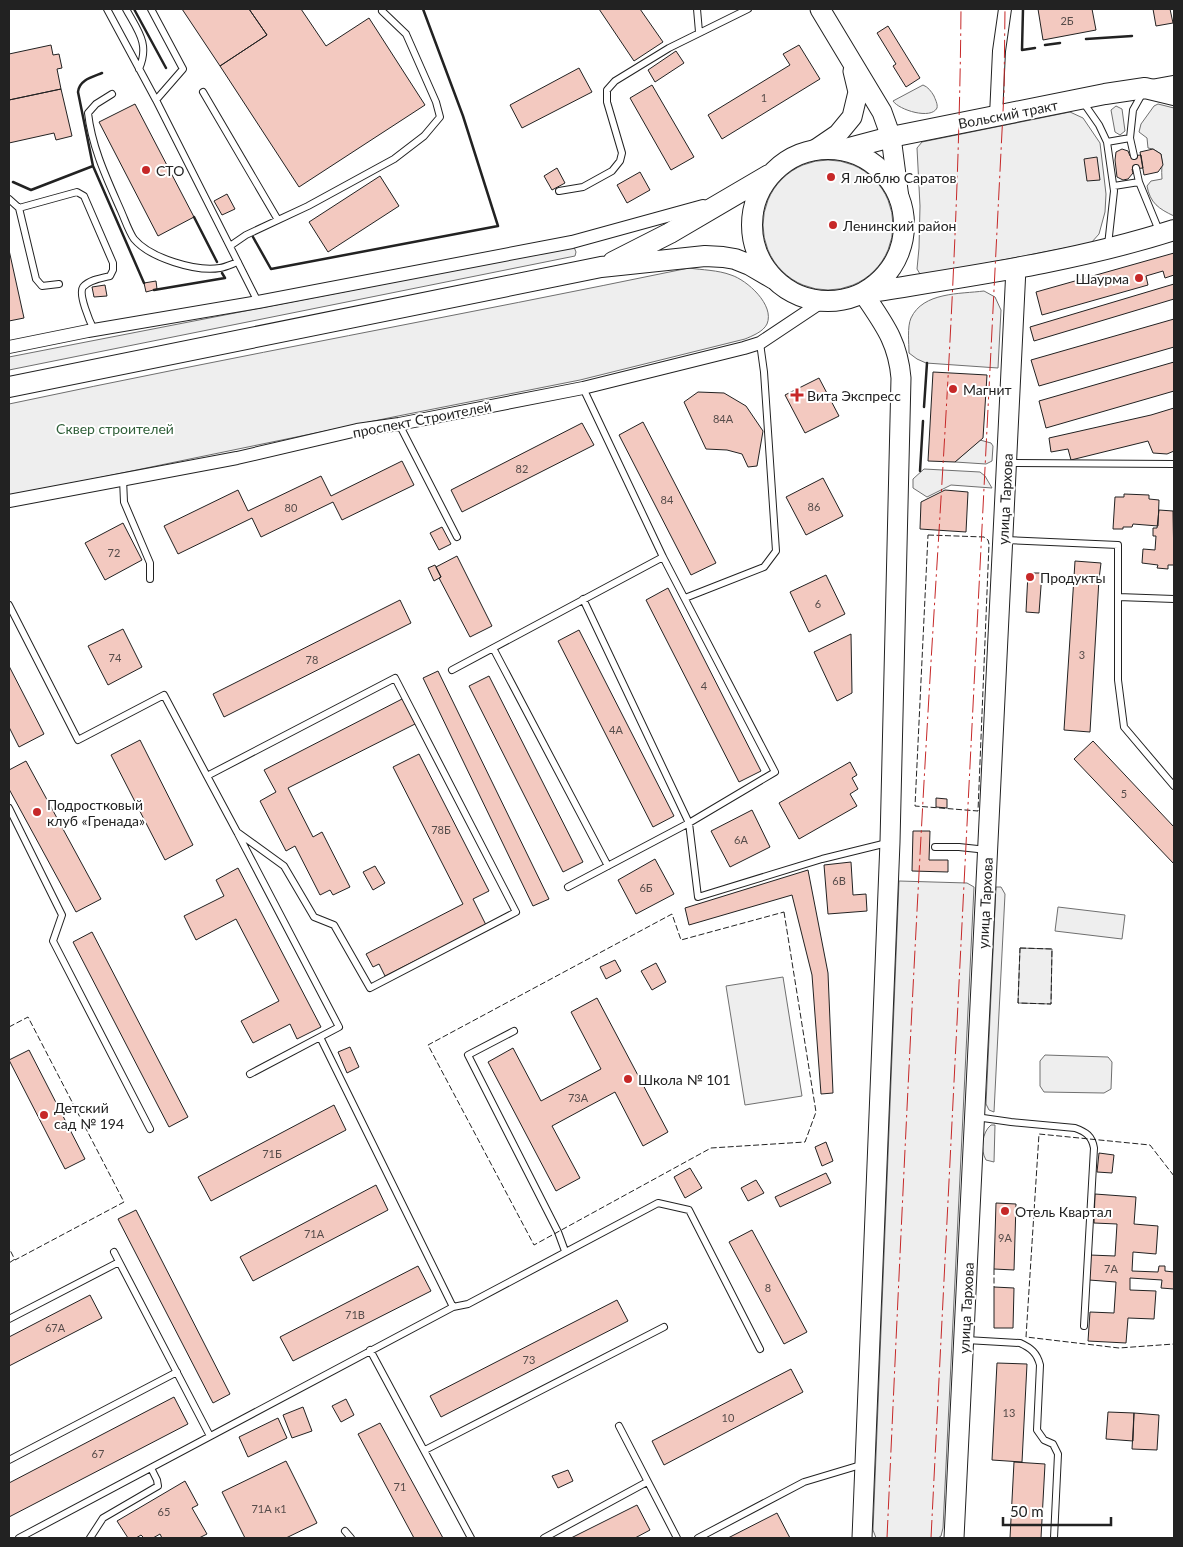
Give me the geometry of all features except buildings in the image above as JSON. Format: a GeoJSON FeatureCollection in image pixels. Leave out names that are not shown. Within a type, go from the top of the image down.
{"type":"FeatureCollection","features":[{"type":"Feature","properties":{"kind":"main road"},"geometry":{"type":"LineString","coordinates":[[828,18],[878,104],[891,136],[899,198],[903,213],[904,229],[899,252],[888,273],[863,293]]}},
{"type":"Feature","properties":{"kind":"main road"},"geometry":{"type":"LineString","coordinates":[[816,150],[838,134],[852,116],[858,92],[850,58]]}},
{"type":"Feature","properties":{"kind":"main road","name":"Вольский тракт"},"geometry":{"type":"LineString","coordinates":[[842,150],[891,136],[1145,88],[1174,95]]}},
{"type":"Feature","properties":{"kind":"main road"},"geometry":{"type":"LineString","coordinates":[[601,268],[670,233],[771,174],[799,154],[816,150],[842,150],[860,156],[877,166],[890,180],[899,198]]}},
{"type":"Feature","properties":{"kind":"main road"},"geometry":{"type":"LineString","coordinates":[[771,174],[761,188],[755,203],[752,235],[756,251],[774,279]]}},
{"type":"Feature","properties":{"kind":"main road"},"geometry":{"type":"LineString","coordinates":[[9,387],[601,268],[705,256],[723,257],[750,265],[788,290],[805,298],[823,301],[844,300],[863,293],[1016,268],[1108,249],[1167,232]]}},
{"type":"Feature","properties":{"kind":"main road","name":"улица Тархова"},"geometry":{"type":"LineString","coordinates":[[951,1535],[964,1340],[1016,268]]}},
{"type":"Feature","properties":{"kind":"main road"},"geometry":{"type":"LineString","coordinates":[[862,1538],[890,842],[901,378],[896,347],[887,329],[863,293]]}},
{"type":"Feature","properties":{"kind":"street"},"geometry":{"type":"LineString","coordinates":[[996,116],[999,51],[1005,9]]}},
{"type":"Feature","properties":{"kind":"street"},"geometry":{"type":"LineString","coordinates":[[1145,88],[1174,82]]}},
{"type":"Feature","properties":{"kind":"street"},"geometry":{"type":"LineString","coordinates":[[9,347],[572,242],[723,201]]}},
{"type":"Feature","properties":{"kind":"street","name":"проспект Строителей"},"geometry":{"type":"LineString","coordinates":[[9,501],[237,458],[357,430],[399,424],[583,388],[760,343],[823,301]]}},
{"type":"Feature","properties":{"kind":"lane"},"geometry":{"type":"LineString","coordinates":[[107,9],[156,100],[258,302]]}},
{"type":"Feature","properties":{"kind":"lane"},"geometry":{"type":"LineString","coordinates":[[126,9],[144,42],[144,59],[139,69]]}},
{"type":"Feature","properties":{"kind":"lane"},"geometry":{"type":"LineString","coordinates":[[151,9],[183,69],[156,100]]}},
{"type":"Feature","properties":{"kind":"lane"},"geometry":{"type":"LineString","coordinates":[[697,9],[699,32]]}},
{"type":"Feature","properties":{"kind":"lane"},"geometry":{"type":"LineString","coordinates":[[560,191],[583,187],[612,171],[620,161],[622,153],[607,102],[607,90],[615,80],[669,48],[748,9]]}},
{"type":"Feature","properties":{"kind":"lane"},"geometry":{"type":"LineString","coordinates":[[230,246],[246,235],[308,206],[394,159],[424,136],[440,117],[436,102],[406,34],[382,11]]}},
{"type":"Feature","properties":{"kind":"lane"},"geometry":{"type":"LineString","coordinates":[[1134,156],[1130,138],[1132,110],[1145,88]]}},
{"type":"Feature","properties":{"kind":"lane"},"geometry":{"type":"LineString","coordinates":[[203,92],[278,220]]}},
{"type":"Feature","properties":{"kind":"lane"},"geometry":{"type":"LineString","coordinates":[[112,94],[96,104],[88,113],[90,130],[103,170],[134,239],[151,254],[178,263],[205,268],[219,268],[238,262]]}},
{"type":"Feature","properties":{"kind":"lane"},"geometry":{"type":"LineString","coordinates":[[1081,99],[1099,125],[1106,142],[1114,186],[1108,249]]}},
{"type":"Feature","properties":{"kind":"lane"},"geometry":{"type":"LineString","coordinates":[[1106,142],[1130,138]]}},
{"type":"Feature","properties":{"kind":"lane"},"geometry":{"type":"LineString","coordinates":[[1136,168],[1139,182],[1167,232]]}},
{"type":"Feature","properties":{"kind":"lane"},"geometry":{"type":"LineString","coordinates":[[1114,186],[1139,182]]}},
{"type":"Feature","properties":{"kind":"lane"},"geometry":{"type":"LineString","coordinates":[[18,208],[77,192],[84,196],[113,264],[110,276],[94,280],[84,286],[82,291],[85,306],[94,330]]}},
{"type":"Feature","properties":{"kind":"lane"},"geometry":{"type":"LineString","coordinates":[[9,199],[18,208],[36,279],[42,286],[59,284]]}},
{"type":"Feature","properties":{"kind":"lane"},"geometry":{"type":"LineString","coordinates":[[685,598],[764,567],[776,551],[764,372],[760,343]]}},
{"type":"Feature","properties":{"kind":"lane"},"geometry":{"type":"LineString","coordinates":[[568,887],[689,823],[775,772],[664,557],[583,388]]}},
{"type":"Feature","properties":{"kind":"lane"},"geometry":{"type":"LineString","coordinates":[[399,424],[457,537]]}},
{"type":"Feature","properties":{"kind":"lane"},"geometry":{"type":"LineString","coordinates":[[1007,463],[1174,464]]}},
{"type":"Feature","properties":{"kind":"lane"},"geometry":{"type":"LineString","coordinates":[[123,480],[124,502],[150,563],[150,579]]}},
{"type":"Feature","properties":{"kind":"lane"},"geometry":{"type":"LineString","coordinates":[[1003,540],[1118,545],[1118,680],[1124,727],[1174,786]]}},
{"type":"Feature","properties":{"kind":"lane"},"geometry":{"type":"LineString","coordinates":[[452,670],[664,557]]}},
{"type":"Feature","properties":{"kind":"lane"},"geometry":{"type":"LineString","coordinates":[[1118,597],[1174,599]]}},
{"type":"Feature","properties":{"kind":"lane"},"geometry":{"type":"LineString","coordinates":[[583,599],[689,823],[698,897],[822,859],[890,842]]}},
{"type":"Feature","properties":{"kind":"lane"},"geometry":{"type":"LineString","coordinates":[[9,605],[78,740],[164,694],[339,1027],[250,1074]]}},
{"type":"Feature","properties":{"kind":"lane"},"geometry":{"type":"LineString","coordinates":[[493,648],[608,866]]}},
{"type":"Feature","properties":{"kind":"lane"},"geometry":{"type":"LineString","coordinates":[[207,776],[394,678],[516,912],[370,988],[334,925],[314,918],[284,866],[237,832]]}},
{"type":"Feature","properties":{"kind":"lane"},"geometry":{"type":"LineString","coordinates":[[9,808],[62,915],[53,941],[150,1129]]}},
{"type":"Feature","properties":{"kind":"lane"},"geometry":{"type":"LineString","coordinates":[[935,846],[988,850]]}},
{"type":"Feature","properties":{"kind":"lane"},"geometry":{"type":"LineString","coordinates":[[514,1031],[468,1054],[558,1232],[565,1251]]}},
{"type":"Feature","properties":{"kind":"lane"},"geometry":{"type":"LineString","coordinates":[[320,1037],[453,1307]]}},
{"type":"Feature","properties":{"kind":"lane"},"geometry":{"type":"LineString","coordinates":[[975,1116],[1010,1122],[1075,1128],[1084,1131],[1092,1140],[1094,1148],[1084,1326]]}},
{"type":"Feature","properties":{"kind":"lane"},"geometry":{"type":"LineString","coordinates":[[19,1538],[370,1350],[453,1307],[468,1304],[565,1251],[658,1204],[689,1210],[760,1349]]}},
{"type":"Feature","properties":{"kind":"lane"},"geometry":{"type":"LineString","coordinates":[[114,1252],[210,1436]]}},
{"type":"Feature","properties":{"kind":"lane"},"geometry":{"type":"LineString","coordinates":[[9,1319],[119,1262]]}},
{"type":"Feature","properties":{"kind":"lane"},"geometry":{"type":"LineString","coordinates":[[425,1450],[664,1327]]}},
{"type":"Feature","properties":{"kind":"lane"},"geometry":{"type":"LineString","coordinates":[[964,1340],[1020,1343],[1034,1352],[1038,1358],[1040,1365],[1037,1430],[1044,1440],[1053,1444],[1058,1454],[1054,1538]]}},
{"type":"Feature","properties":{"kind":"lane"},"geometry":{"type":"LineString","coordinates":[[370,1350],[471,1538]]}},
{"type":"Feature","properties":{"kind":"lane"},"geometry":{"type":"LineString","coordinates":[[9,1460],[177,1372]]}},
{"type":"Feature","properties":{"kind":"lane"},"geometry":{"type":"LineString","coordinates":[[619,1426],[677,1538]]}},
{"type":"Feature","properties":{"kind":"lane"},"geometry":{"type":"LineString","coordinates":[[698,1538],[804,1482],[865,1464]]}},
{"type":"Feature","properties":{"kind":"lane"},"geometry":{"type":"LineString","coordinates":[[90,1538],[103,1518],[158,1486],[151,1468]]}},
{"type":"Feature","properties":{"kind":"lane"},"geometry":{"type":"LineString","coordinates":[[544,1538],[648,1482]]}},
{"type":"Feature","properties":{"kind":"lane"},"geometry":{"type":"LineString","coordinates":[[345,1531],[351,1538]]}},
{"type":"Feature","properties":{"kind":"green space"},"geometry":{"type":"Polygon","coordinates":[[[923,85],[931,91],[936,100],[937,108],[934,112],[915,112],[902,108],[893,101],[923,85]]]}},
{"type":"Feature","properties":{"kind":"green space"},"geometry":{"type":"Polygon","coordinates":[[[1158,104],[1174,108],[1174,216],[1160,208],[1150,197],[1147,186],[1151,181],[1162,179],[1161,154],[1148,148],[1147,138],[1139,132],[1141,124],[1154,106],[1158,104]]]}},
{"type":"Feature","properties":{"kind":"green space"},"geometry":{"type":"Polygon","coordinates":[[[1116,106],[1122,109],[1125,131],[1120,135],[1115,132],[1111,110],[1116,106]]]}},
{"type":"Feature","properties":{"kind":"green space"},"geometry":{"type":"Polygon","coordinates":[[[1070,112],[1083,118],[1100,143],[1106,194],[1105,212],[1099,234],[1091,243],[925,275],[920,274],[917,269],[920,206],[917,148],[922,142],[1070,112]]]}},
{"type":"Feature","properties":{"kind":"green space"},"geometry":{"type":"Polygon","coordinates":[[[828,160],[841,161],[853,165],[874,179],[888,200],[892,212],[892,238],[888,250],[874,271],[853,285],[841,289],[828,290],[815,289],[803,285],[782,271],[768,250],[764,238],[763,225],[764,212],[768,200],[782,179],[803,165],[815,161],[828,160]]]}},
{"type":"Feature","properties":{"kind":"green space"},"geometry":{"type":"Polygon","coordinates":[[[574,247],[575,256],[9,370],[9,357],[574,247]]]}},
{"type":"Feature","properties":{"kind":"green space","name":"Cквер cтроителей"},"geometry":{"type":"Polygon","coordinates":[[[689,268],[726,273],[752,288],[767,309],[768,317],[765,327],[745,339],[580,380],[9,495],[9,404],[689,268]]]}},
{"type":"Feature","properties":{"kind":"green space"},"geometry":{"type":"Polygon","coordinates":[[[984,291],[995,297],[1001,310],[998,368],[926,363],[909,353],[911,318],[924,303],[943,296],[984,291]]]}},
{"type":"Feature","properties":{"kind":"green space"},"geometry":{"type":"Polygon","coordinates":[[[980,440],[991,443],[993,446],[992,461],[986,464],[955,462],[980,440]]]}},
{"type":"Feature","properties":{"kind":"green space"},"geometry":{"type":"Polygon","coordinates":[[[924,469],[980,472],[985,476],[992,488],[951,485],[927,497],[913,488],[913,479],[924,469]]]}},
{"type":"Feature","properties":{"kind":"green space"},"geometry":{"type":"Polygon","coordinates":[[[899,881],[967,883],[974,887],[943,1528],[941,1536],[938,1538],[876,1538],[873,1530],[899,881]]]}},
{"type":"Feature","properties":{"kind":"green space"},"geometry":{"type":"Polygon","coordinates":[[[996,887],[1001,887],[1005,894],[994,1112],[989,1110],[986,1104],[996,887]]]}},
{"type":"Feature","properties":{"kind":"green space"},"geometry":{"type":"Polygon","coordinates":[[[1058,907],[1125,915],[1122,939],[1055,931],[1058,907]]]}},
{"type":"Feature","properties":{"kind":"green space"},"geometry":{"type":"Polygon","coordinates":[[[1020,948],[1052,949],[1051,1004],[1018,1003],[1020,948]]]}},
{"type":"Feature","properties":{"kind":"green space"},"geometry":{"type":"Polygon","coordinates":[[[783,977],[802,1096],[745,1105],[726,986],[783,977]]]}},
{"type":"Feature","properties":{"kind":"green space"},"geometry":{"type":"Polygon","coordinates":[[[1045,1055],[1108,1057],[1112,1062],[1111,1089],[1104,1093],[1044,1092],[1040,1086],[1040,1061],[1045,1055]]]}},
{"type":"Feature","properties":{"kind":"green space"},"geometry":{"type":"Polygon","coordinates":[[[991,1125],[995,1125],[994,1162],[986,1160],[983,1151],[984,1137],[991,1125]]]}},
{"type":"Feature","properties":{"kind":"fence"},"geometry":{"type":"LineString","coordinates":[[928,535],[984,537],[988,540],[989,544],[978,811],[915,806],[928,535]]}},
{"type":"Feature","properties":{"kind":"fence"},"geometry":{"type":"LineString","coordinates":[[784,912],[816,1112],[805,1142],[711,1148],[534,1245],[428,1045],[672,914],[681,940],[784,912]]}},
{"type":"Feature","properties":{"kind":"fence"},"geometry":{"type":"LineString","coordinates":[[1020,948],[1052,949],[1051,1004],[1018,1003],[1020,948]]}},
{"type":"Feature","properties":{"kind":"fence"},"geometry":{"type":"LineString","coordinates":[[9,1027],[28,1017],[124,1202],[15,1260],[9,1248]]}},
{"type":"Feature","properties":{"kind":"fence"},"geometry":{"type":"LineString","coordinates":[[1174,1176],[1150,1145],[1039,1134],[1026,1337],[1119,1348],[1174,1344]]}},
{"type":"Feature","properties":{"kind":"fence"},"geometry":{"type":"LineString","coordinates":[[9,1263],[15,1259]]}},
{"type":"Feature","properties":{"kind":"fence"},"geometry":{"type":"LineString","coordinates":[[994,1269],[994,1287]]}},
{"type":"Feature","properties":{"kind":"wall"},"geometry":{"type":"LineString","coordinates":[[134,9],[166,68]]}},
{"type":"Feature","properties":{"kind":"wall"},"geometry":{"type":"LineString","coordinates":[[253,237],[271,269],[498,226],[463,116],[423,9]]}},
{"type":"Feature","properties":{"kind":"wall"},"geometry":{"type":"LineString","coordinates":[[1023,9],[1022,50],[1035,48]]}},
{"type":"Feature","properties":{"kind":"wall"},"geometry":{"type":"LineString","coordinates":[[1086,39],[1132,36]]}},
{"type":"Feature","properties":{"kind":"wall"},"geometry":{"type":"LineString","coordinates":[[1045,45],[1060,43]]}},
{"type":"Feature","properties":{"kind":"wall"},"geometry":{"type":"LineString","coordinates":[[102,73],[83,82],[78,92],[93,166],[144,283]]}},
{"type":"Feature","properties":{"kind":"wall"},"geometry":{"type":"LineString","coordinates":[[13,182],[31,190],[93,166]]}},
{"type":"Feature","properties":{"kind":"wall"},"geometry":{"type":"LineString","coordinates":[[194,217],[217,262]]}},
{"type":"Feature","properties":{"kind":"wall"},"geometry":{"type":"LineString","coordinates":[[154,290],[225,278],[222,273]]}},
{"type":"Feature","properties":{"kind":"wall"},"geometry":{"type":"LineString","coordinates":[[924,407],[927,363]]}},
{"type":"Feature","properties":{"kind":"wall"},"geometry":{"type":"LineString","coordinates":[[920,471],[923,421]]}},
{"type":"Feature","properties":{"kind":"power"},"geometry":{"type":"LineString","coordinates":[[887,1538],[915,944],[953,286],[961,9]]}},
{"type":"Feature","properties":{"kind":"power"},"geometry":{"type":"LineString","coordinates":[[931,1538],[1004,92],[1005,9]]}},
{"type":"Feature","properties":{"kind":"place","name":"СТО"},"geometry":{"type":"Point","coordinates":[146,170]}},
{"type":"Feature","properties":{"kind":"place","name":"Я люблю Саратов"},"geometry":{"type":"Point","coordinates":[831,177]}},
{"type":"Feature","properties":{"kind":"place","name":"Ленинский район"},"geometry":{"type":"Point","coordinates":[833,225]}},
{"type":"Feature","properties":{"kind":"place","name":"Шаурма"},"geometry":{"type":"Point","coordinates":[1139,278]}},
{"type":"Feature","properties":{"kind":"place","name":"Магнит"},"geometry":{"type":"Point","coordinates":[953,389]}},
{"type":"Feature","properties":{"kind":"place","name":"Вита Экспресс"},"geometry":{"type":"Point","coordinates":[797,395]}},
{"type":"Feature","properties":{"kind":"place","name":"Продукты"},"geometry":{"type":"Point","coordinates":[1030,577]}},
{"type":"Feature","properties":{"kind":"place","name":"Подростковый клуб «Гренада»"},"geometry":{"type":"Point","coordinates":[37,812]}},
{"type":"Feature","properties":{"kind":"place","name":"Школа № 101"},"geometry":{"type":"Point","coordinates":[628,1079]}},
{"type":"Feature","properties":{"kind":"place","name":"Детский сад № 194"},"geometry":{"type":"Point","coordinates":[44,1115]}},
{"type":"Feature","properties":{"kind":"place","name":"Отель Квартал"},"geometry":{"type":"Point","coordinates":[1005,1211]}}]}
